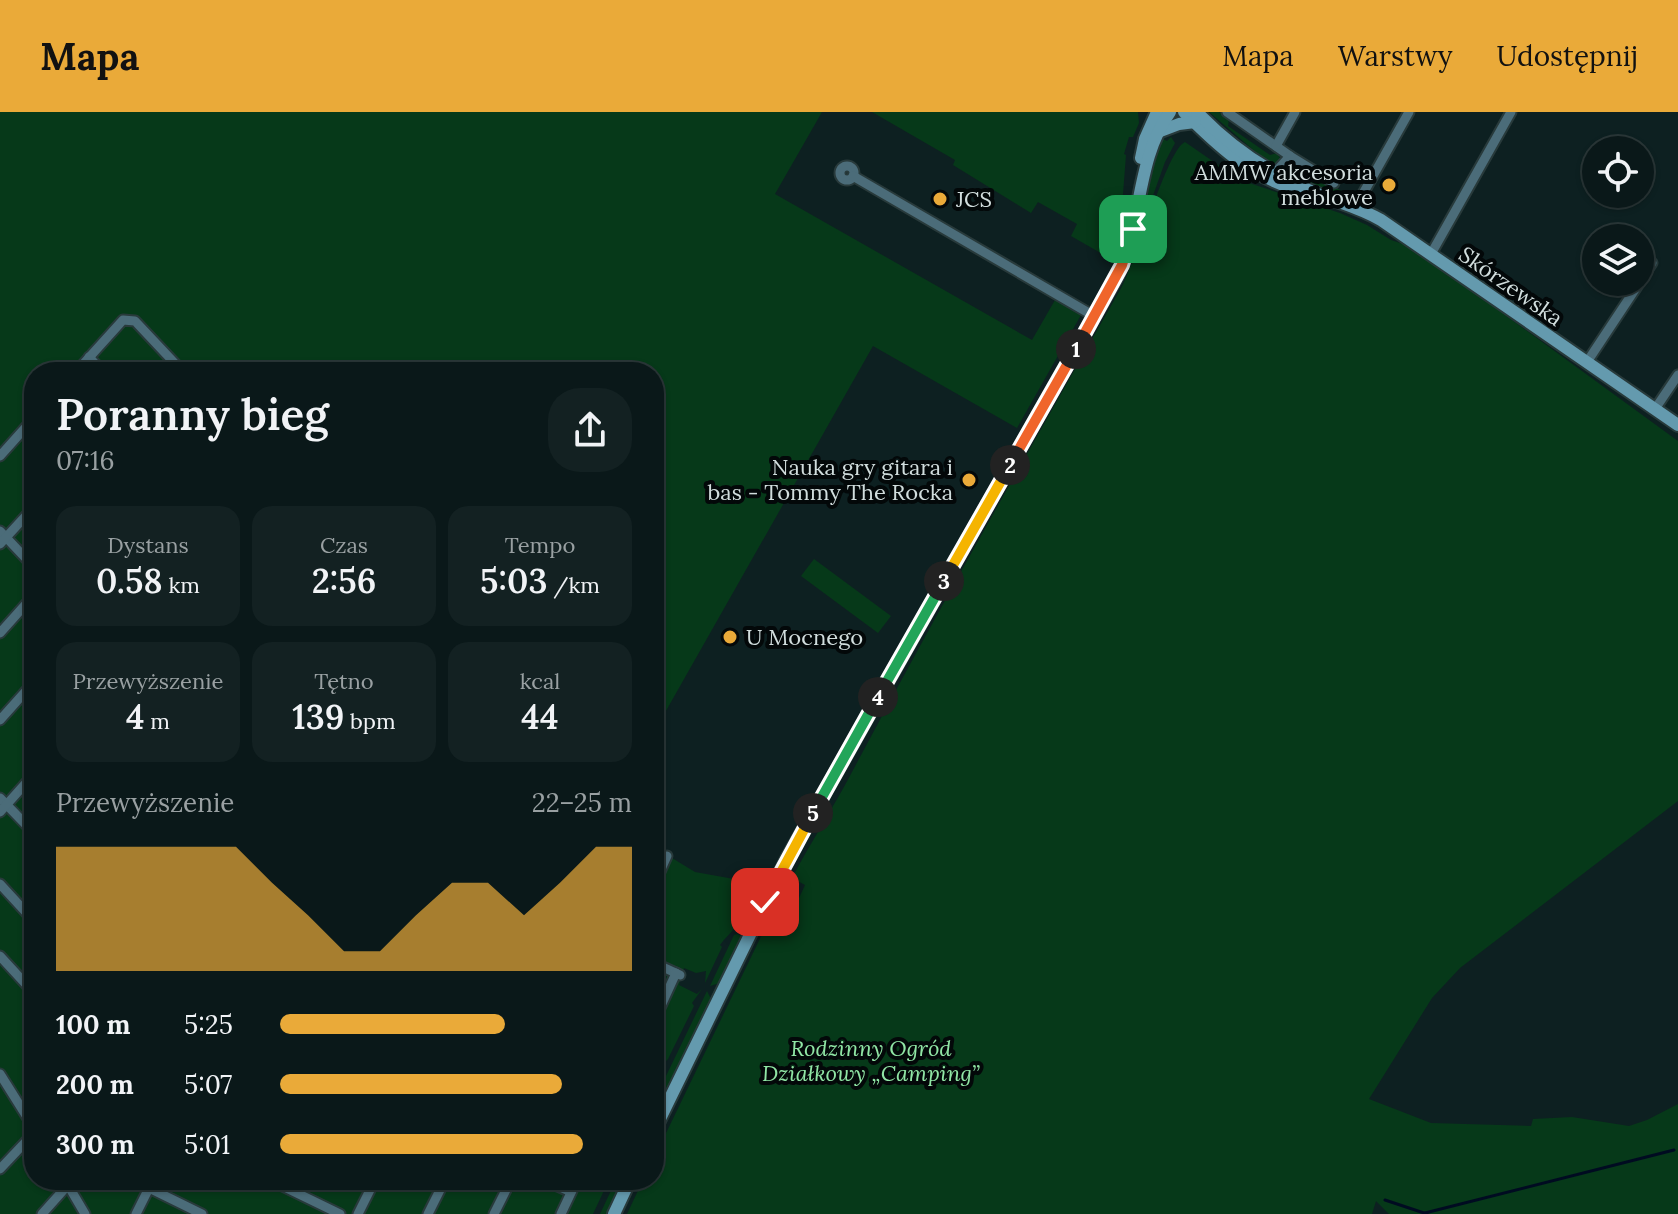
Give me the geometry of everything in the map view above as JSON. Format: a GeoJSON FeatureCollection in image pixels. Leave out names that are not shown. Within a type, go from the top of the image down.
{"type":"FeatureCollection","features":[{"type":"Feature","properties":{"kind":"street"},"geometry":{"type":"LineString","coordinates":[[664,1111],[791,852],[1122,265],[1133,229],[1143,146],[1154,120],[1170,112]]}},
{"type":"Feature","properties":{"kind":"street","name":"Skórzewska"},"geometry":{"type":"LineString","coordinates":[[1184,112],[1197,115],[1272,177],[1356,206],[1431,254],[1678,425]]}},
{"type":"Feature","properties":{"kind":"street"},"geometry":{"type":"LineString","coordinates":[[1227,112],[1334,183]]}},
{"type":"Feature","properties":{"kind":"street"},"geometry":{"type":"LineString","coordinates":[[1276,146],[1295,112]]}},
{"type":"Feature","properties":{"kind":"street"},"geometry":{"type":"LineString","coordinates":[[1356,206],[1409,112]]}},
{"type":"Feature","properties":{"kind":"street"},"geometry":{"type":"LineString","coordinates":[[1431,254],[1511,112]]}},
{"type":"Feature","properties":{"kind":"street"},"geometry":{"type":"LineString","coordinates":[[1154,120],[1179,124],[1197,115]]}},
{"type":"Feature","properties":{"kind":"street"},"geometry":{"type":"LineString","coordinates":[[1272,177],[1290,156]]}},
{"type":"Feature","properties":{"kind":"street"},"geometry":{"type":"LineString","coordinates":[[853,176],[1094,316]]}},
{"type":"Feature","properties":{"kind":"street"},"geometry":{"type":"LineString","coordinates":[[1587,362],[1631,296]]}},
{"type":"Feature","properties":{"kind":"street"},"geometry":{"type":"LineString","coordinates":[[85,362],[123,320],[128,319],[135,321],[174,362]]}},
{"type":"Feature","properties":{"kind":"street"},"geometry":{"type":"LineString","coordinates":[[89,357],[94,362]]}},
{"type":"Feature","properties":{"kind":"street"},"geometry":{"type":"LineString","coordinates":[[1655,409],[1678,375]]}},
{"type":"Feature","properties":{"kind":"street"},"geometry":{"type":"LineString","coordinates":[[0,456],[24,429]]}},
{"type":"Feature","properties":{"kind":"street"},"geometry":{"type":"LineString","coordinates":[[24,517],[2,538],[24,558]]}},
{"type":"Feature","properties":{"kind":"street"},"geometry":{"type":"LineString","coordinates":[[0,633],[24,606]]}},
{"type":"Feature","properties":{"kind":"street"},"geometry":{"type":"LineString","coordinates":[[0,720],[24,693]]}},
{"type":"Feature","properties":{"kind":"street"},"geometry":{"type":"LineString","coordinates":[[24,784],[2,805],[24,824]]}},
{"type":"Feature","properties":{"kind":"street"},"geometry":{"type":"LineString","coordinates":[[664,863],[667,856]]}},
{"type":"Feature","properties":{"kind":"street"},"geometry":{"type":"LineString","coordinates":[[0,884],[24,910]]}},
{"type":"Feature","properties":{"kind":"street"},"geometry":{"type":"LineString","coordinates":[[0,956],[24,982]]}},
{"type":"Feature","properties":{"kind":"street"},"geometry":{"type":"LineString","coordinates":[[664,968],[678,974],[664,1001]]}},
{"type":"Feature","properties":{"kind":"street"},"geometry":{"type":"LineString","coordinates":[[1,1078],[24,1114]]}},
{"type":"Feature","properties":{"kind":"street"},"geometry":{"type":"LineString","coordinates":[[0,1169],[24,1141]]}},
{"type":"Feature","properties":{"kind":"street"},"geometry":{"type":"LineString","coordinates":[[42,1214],[61,1190]]}},
{"type":"Feature","properties":{"kind":"street"},"geometry":{"type":"LineString","coordinates":[[71,1190],[85,1214]]}},
{"type":"Feature","properties":{"kind":"street"},"geometry":{"type":"LineString","coordinates":[[136,1214],[148,1190]]}},
{"type":"Feature","properties":{"kind":"street"},"geometry":{"type":"LineString","coordinates":[[161,1190],[202,1214]]}},
{"type":"Feature","properties":{"kind":"street"},"geometry":{"type":"LineString","coordinates":[[291,1190],[340,1214]]}},
{"type":"Feature","properties":{"kind":"street"},"geometry":{"type":"LineString","coordinates":[[358,1214],[370,1190]]}},
{"type":"Feature","properties":{"kind":"street"},"geometry":{"type":"LineString","coordinates":[[428,1214],[440,1190]]}},
{"type":"Feature","properties":{"kind":"street"},"geometry":{"type":"LineString","coordinates":[[494,1214],[506,1190]]}},
{"type":"Feature","properties":{"kind":"street"},"geometry":{"type":"LineString","coordinates":[[561,1214],[571,1192],[566,1190]]}},
{"type":"Feature","properties":{"kind":"street"},"geometry":{"type":"LineString","coordinates":[[614,1214],[625,1190]]}},
{"type":"Feature","properties":{"kind":"green space"},"geometry":{"type":"Polygon","coordinates":[[[0,112],[822,112],[775,194],[1032,340],[1055,300],[1081,315],[1017,428],[873,346],[664,714],[664,362],[24,362],[24,1190],[604,1190],[593,1214],[0,1214],[0,112]]]}},
{"type":"Feature","properties":{"kind":"green space"},"geometry":{"type":"Polygon","coordinates":[[[872,112],[1138,112],[1139,123],[1133,137],[1129,137],[1124,154],[1119,246],[1116,245],[1111,259],[1071,236],[1077,224],[1038,202],[1031,213],[953,165],[955,160],[872,112]]]}},
{"type":"Feature","properties":{"kind":"green space"},"geometry":{"type":"Polygon","coordinates":[[[1209,112],[1219,112],[1229,119],[1228,126],[1270,155],[1277,153],[1281,160],[1272,166],[1209,112]]]}},
{"type":"Feature","properties":{"kind":"green space"},"geometry":{"type":"Polygon","coordinates":[[[1171,137],[1175,143],[1165,162],[1136,243],[1157,152],[1163,139],[1167,141],[1171,137]]]}},
{"type":"Feature","properties":{"kind":"green space","name":"Rodzinny Ogród Działkowy „Camping”"},"geometry":{"type":"Polygon","coordinates":[[[1185,142],[1240,180],[1340,213],[1391,240],[1412,247],[1678,441],[1678,801],[1460,968],[1432,998],[1369,1099],[1431,1123],[1531,1126],[1533,1119],[1572,1117],[1629,1126],[1678,1104],[1678,1214],[1389,1214],[1376,1201],[1372,1214],[627,1214],[638,1190],[664,1190],[664,1137],[783,891],[799,898],[805,885],[792,878],[1120,290],[1160,185],[1178,149],[1185,142]]]}},
{"type":"Feature","properties":{"kind":"green space"},"geometry":{"type":"Polygon","coordinates":[[[1295,163],[1353,198],[1304,184],[1287,174],[1288,166],[1295,163]]]}},
{"type":"Feature","properties":{"kind":"green space"},"geometry":{"type":"Polygon","coordinates":[[[814,559],[891,616],[878,633],[801,576],[814,559]]]}},
{"type":"Feature","properties":{"kind":"green space"},"geometry":{"type":"Polygon","coordinates":[[[664,853],[695,872],[762,884],[737,925],[720,945],[722,947],[705,983],[706,971],[696,973],[684,968],[679,985],[697,994],[702,989],[692,1003],[694,1006],[664,1063],[664,853]]]}},
{"type":"Feature","properties":{"kind":"green space"},"geometry":{"type":"Polygon","coordinates":[[[734,935],[743,937],[720,983],[710,986],[734,935]]]}},
{"type":"Feature","properties":{"kind":"green space"},"geometry":{"type":"Polygon","coordinates":[[[707,991],[712,1001],[664,1100],[664,1080],[707,991]]]}},
{"type":"Feature","properties":{"kind":"green space"},"geometry":{"type":"Polygon","coordinates":[[[611,1190],[621,1190],[609,1214],[600,1214],[611,1190]]]}},
{"type":"Feature","properties":{"kind":"waterway"},"geometry":{"type":"LineString","coordinates":[[1425,1213],[1674,1150]]}},
{"type":"Feature","properties":{"kind":"waterway"},"geometry":{"type":"LineString","coordinates":[[1385,1200],[1427,1214]]}},
{"type":"Feature","properties":{"kind":"place","name":"AMMW akcesoria meblowe"},"geometry":{"type":"Point","coordinates":[1389,185]}},
{"type":"Feature","properties":{"kind":"place","name":"JCS"},"geometry":{"type":"Point","coordinates":[940,199]}},
{"type":"Feature","properties":{"kind":"place","name":"Nauka gry gitara i bas - Tommy The Rocka"},"geometry":{"type":"Point","coordinates":[969,480]}},
{"type":"Feature","properties":{"kind":"place","name":"U Mocnego"},"geometry":{"type":"Point","coordinates":[730,637]}},
{"type":"Feature","properties":{"kind":"route"},"geometry":{"type":"LineString","coordinates":[[765,902],[825,790],[1117,276],[1133,229]]}}]}
